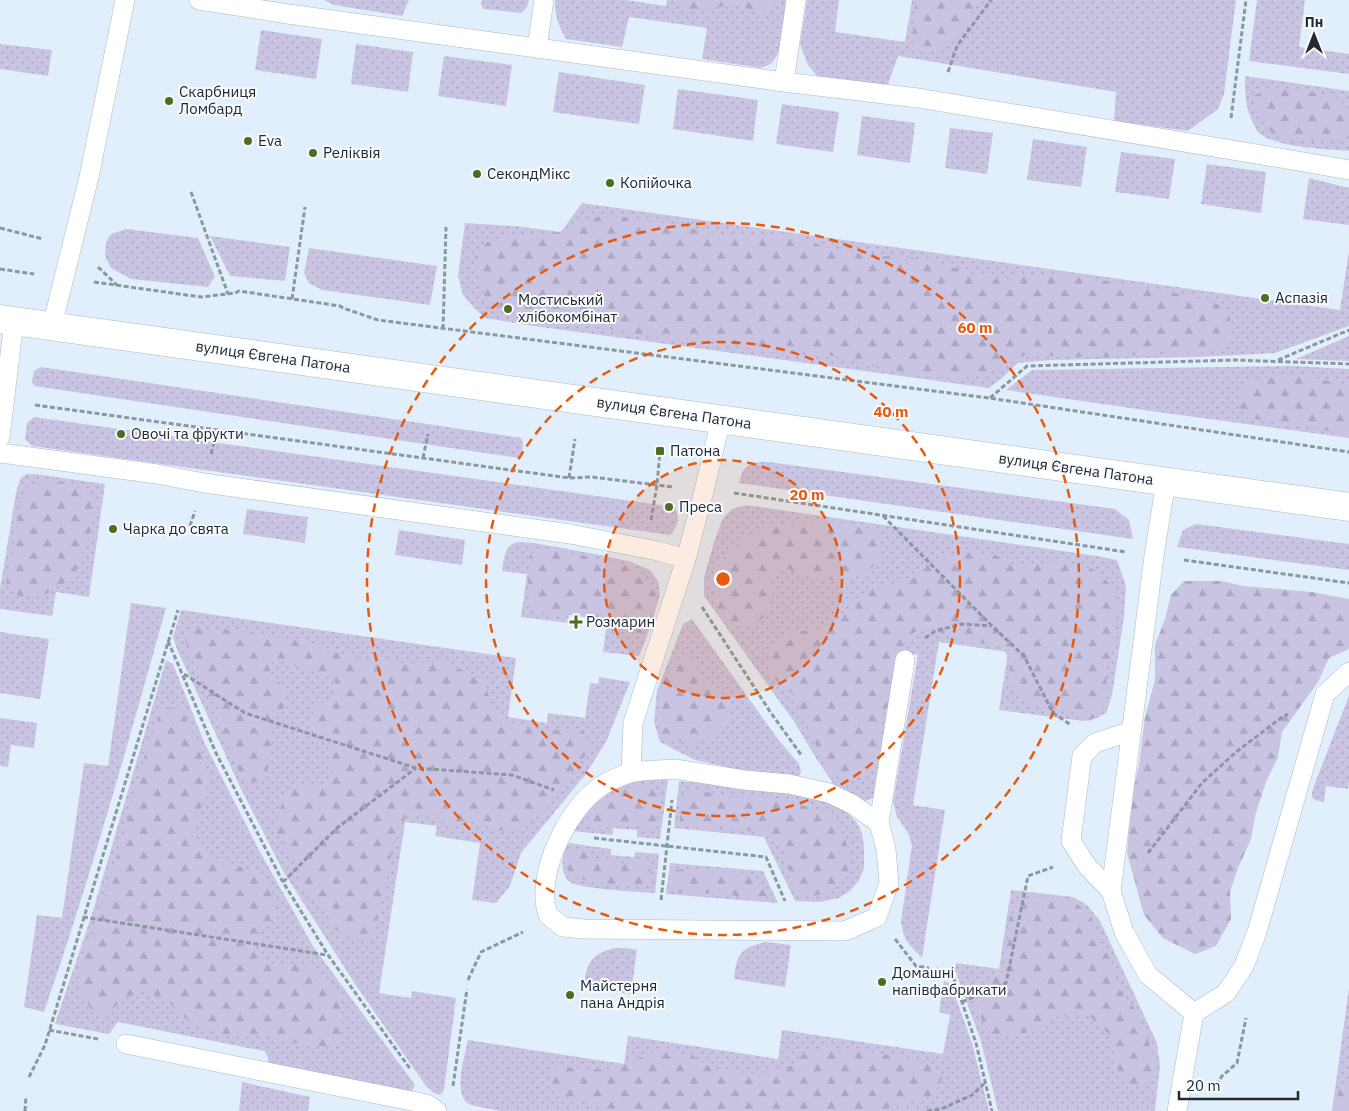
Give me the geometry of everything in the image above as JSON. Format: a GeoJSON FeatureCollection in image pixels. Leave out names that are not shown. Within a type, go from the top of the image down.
{"type":"FeatureCollection","features":[{"type":"Feature","properties":{"kind":"main road","name":"вулиця Євгена Патона"},"geometry":{"type":"LineString","coordinates":[[7,320],[1349,507]]}},
{"type":"Feature","properties":{"kind":"lane"},"geometry":{"type":"LineString","coordinates":[[52,326],[89,177],[125,0]]}},
{"type":"Feature","properties":{"kind":"lane"},"geometry":{"type":"LineString","coordinates":[[199,0],[289,7],[537,48],[938,102],[1349,170]]}},
{"type":"Feature","properties":{"kind":"lane"},"geometry":{"type":"LineString","coordinates":[[537,48],[544,0]]}},
{"type":"Feature","properties":{"kind":"lane"},"geometry":{"type":"LineString","coordinates":[[784,82],[796,0]]}},
{"type":"Feature","properties":{"kind":"lane"},"geometry":{"type":"LineString","coordinates":[[0,437],[7,320]]}},
{"type":"Feature","properties":{"kind":"lane"},"geometry":{"type":"LineString","coordinates":[[631,773],[634,723],[686,559],[721,419]]}},
{"type":"Feature","properties":{"kind":"lane"},"geometry":{"type":"LineString","coordinates":[[0,453],[157,474],[204,484],[570,534],[658,551],[686,559]]}},
{"type":"Feature","properties":{"kind":"lane"},"geometry":{"type":"LineString","coordinates":[[1166,482],[1154,556],[1111,891],[1124,932],[1148,975],[1194,1013]]}},
{"type":"Feature","properties":{"kind":"lane"},"geometry":{"type":"LineString","coordinates":[[879,823],[852,804],[829,792],[789,784],[744,780],[675,769],[631,773],[602,785],[580,805],[567,824],[552,853],[545,900],[548,915],[563,926],[570,928],[658,930],[845,931],[878,917],[888,883],[886,849],[879,823],[905,660]]}},
{"type":"Feature","properties":{"kind":"lane"},"geometry":{"type":"LineString","coordinates":[[1177,1111],[1194,1013],[1226,993],[1244,966],[1257,932],[1325,694],[1349,672]]}},
{"type":"Feature","properties":{"kind":"lane"},"geometry":{"type":"LineString","coordinates":[[1111,891],[1087,866],[1071,841],[1082,756],[1095,743],[1131,731]]}},
{"type":"Feature","properties":{"kind":"lane"},"geometry":{"type":"LineString","coordinates":[[126,1044],[432,1107]]}},
{"type":"Feature","properties":{"kind":"path"},"geometry":{"type":"LineString","coordinates":[[938,102],[957,46],[991,0]]}},
{"type":"Feature","properties":{"kind":"path"},"geometry":{"type":"LineString","coordinates":[[1226,149],[1246,0]]}},
{"type":"Feature","properties":{"kind":"path"},"geometry":{"type":"LineString","coordinates":[[191,192],[228,294]]}},
{"type":"Feature","properties":{"kind":"path"},"geometry":{"type":"LineString","coordinates":[[292,299],[305,207]]}},
{"type":"Feature","properties":{"kind":"path"},"geometry":{"type":"LineString","coordinates":[[442,329],[446,227]]}},
{"type":"Feature","properties":{"kind":"path"},"geometry":{"type":"LineString","coordinates":[[0,269],[201,297],[239,291],[340,306],[378,320],[989,398],[1349,452]]}},
{"type":"Feature","properties":{"kind":"path"},"geometry":{"type":"LineString","coordinates":[[1275,361],[1349,330]]}},
{"type":"Feature","properties":{"kind":"path"},"geometry":{"type":"LineString","coordinates":[[989,398],[1026,366],[1235,360],[1349,364]]}},
{"type":"Feature","properties":{"kind":"path"},"geometry":{"type":"LineString","coordinates":[[30,405],[569,478],[592,477],[680,488]]}},
{"type":"Feature","properties":{"kind":"path"},"geometry":{"type":"LineString","coordinates":[[423,458],[428,434]]}},
{"type":"Feature","properties":{"kind":"path"},"geometry":{"type":"LineString","coordinates":[[569,478],[575,439]]}},
{"type":"Feature","properties":{"kind":"path"},"geometry":{"type":"LineString","coordinates":[[657,485],[660,451]]}},
{"type":"Feature","properties":{"kind":"path"},"geometry":{"type":"LineString","coordinates":[[731,493],[1349,583]]}},
{"type":"Feature","properties":{"kind":"path"},"geometry":{"type":"LineString","coordinates":[[883,515],[1024,656],[1054,713],[1095,743]]}},
{"type":"Feature","properties":{"kind":"path"},"geometry":{"type":"LineString","coordinates":[[686,559],[693,594],[772,713],[829,792]]}},
{"type":"Feature","properties":{"kind":"path"},"geometry":{"type":"LineString","coordinates":[[29,1077],[45,1045],[50,1030],[178,610]]}},
{"type":"Feature","properties":{"kind":"path"},"geometry":{"type":"LineString","coordinates":[[905,660],[918,643],[935,631],[962,624],[992,626]]}},
{"type":"Feature","properties":{"kind":"path"},"geometry":{"type":"LineString","coordinates":[[168,641],[216,753],[283,882],[328,955],[423,1087],[432,1107]]}},
{"type":"Feature","properties":{"kind":"path"},"geometry":{"type":"LineString","coordinates":[[182,674],[245,713],[416,768],[512,775],[574,798],[580,805]]}},
{"type":"Feature","properties":{"kind":"path"},"geometry":{"type":"LineString","coordinates":[[1111,891],[1142,861],[1202,783],[1236,752],[1281,718],[1325,694]]}},
{"type":"Feature","properties":{"kind":"path"},"geometry":{"type":"LineString","coordinates":[[283,882],[337,828],[416,768]]}},
{"type":"Feature","properties":{"kind":"path"},"geometry":{"type":"LineString","coordinates":[[658,930],[675,769]]}},
{"type":"Feature","properties":{"kind":"path"},"geometry":{"type":"LineString","coordinates":[[562,835],[766,856],[798,930]]}},
{"type":"Feature","properties":{"kind":"path"},"geometry":{"type":"LineString","coordinates":[[962,1002],[1006,983],[1028,876],[1081,856]]}},
{"type":"Feature","properties":{"kind":"path"},"geometry":{"type":"LineString","coordinates":[[468,980],[481,952],[524,932],[548,915]]}},
{"type":"Feature","properties":{"kind":"path"},"geometry":{"type":"LineString","coordinates":[[83,917],[328,955]]}},
{"type":"Feature","properties":{"kind":"path"},"geometry":{"type":"LineString","coordinates":[[916,966],[929,968]]}},
{"type":"Feature","properties":{"kind":"path"},"geometry":{"type":"LineString","coordinates":[[936,970],[952,973],[976,1043],[992,1111]]}},
{"type":"Feature","properties":{"kind":"path"},"geometry":{"type":"LineString","coordinates":[[452,1090],[467,989]]}},
{"type":"Feature","properties":{"kind":"path"},"geometry":{"type":"LineString","coordinates":[[50,1030],[126,1044]]}},
{"type":"Feature","properties":{"kind":"path"},"geometry":{"type":"LineString","coordinates":[[927,1111],[941,1109],[972,1095],[986,1082]]}},
{"type":"Feature","properties":{"kind":"path"},"geometry":{"type":"LineString","coordinates":[[24,1111],[26,1096]]}},
{"type":"Feature","properties":{"kind":"green space"},"geometry":{"type":"Polygon","coordinates":[[[324,0],[409,0],[402,16],[334,5],[324,0]]]}},
{"type":"Feature","properties":{"kind":"green space"},"geometry":{"type":"Polygon","coordinates":[[[482,0],[529,0],[527,7],[521,13],[484,9],[481,5],[482,0]]]}},
{"type":"Feature","properties":{"kind":"green space"},"geometry":{"type":"Polygon","coordinates":[[[555,0],[626,0],[666,6],[667,0],[786,0],[783,35],[778,53],[769,65],[761,68],[702,59],[707,28],[629,17],[622,47],[566,39],[558,20],[555,0]]]}},
{"type":"Feature","properties":{"kind":"green space"},"geometry":{"type":"Polygon","coordinates":[[[678,0],[778,0],[769,12],[756,13],[741,5],[687,9],[678,0]]]}},
{"type":"Feature","properties":{"kind":"green space"},"geometry":{"type":"Polygon","coordinates":[[[807,0],[839,0],[835,32],[905,42],[912,0],[1236,0],[1224,94],[1218,109],[1188,131],[1114,121],[1116,92],[898,56],[887,87],[818,77],[808,65],[800,44],[807,0]]]}},
{"type":"Feature","properties":{"kind":"green space"},"geometry":{"type":"Polygon","coordinates":[[[917,0],[977,0],[961,36],[942,49],[934,52],[919,52],[913,47],[914,16],[917,0]]]}},
{"type":"Feature","properties":{"kind":"green space"},"geometry":{"type":"Polygon","coordinates":[[[1257,0],[1305,0],[1299,47],[1349,54],[1349,74],[1249,61],[1257,0]]]}},
{"type":"Feature","properties":{"kind":"green space"},"geometry":{"type":"Polygon","coordinates":[[[261,30],[322,39],[316,79],[255,70],[261,30]]]}},
{"type":"Feature","properties":{"kind":"green space"},"geometry":{"type":"Polygon","coordinates":[[[0,44],[52,50],[48,76],[0,69],[0,44]]]}},
{"type":"Feature","properties":{"kind":"green space"},"geometry":{"type":"Polygon","coordinates":[[[356,44],[413,52],[408,92],[351,84],[356,44]]]}},
{"type":"Feature","properties":{"kind":"green space"},"geometry":{"type":"Polygon","coordinates":[[[444,56],[512,65],[506,106],[438,96],[444,56]]]}},
{"type":"Feature","properties":{"kind":"green space"},"geometry":{"type":"Polygon","coordinates":[[[559,72],[645,85],[639,124],[553,112],[559,72]]]}},
{"type":"Feature","properties":{"kind":"green space"},"geometry":{"type":"Polygon","coordinates":[[[1245,76],[1349,91],[1349,151],[1288,145],[1258,132],[1247,107],[1245,76]]]}},
{"type":"Feature","properties":{"kind":"green space"},"geometry":{"type":"Polygon","coordinates":[[[678,89],[758,100],[753,141],[673,129],[678,89]]]}},
{"type":"Feature","properties":{"kind":"green space"},"geometry":{"type":"Polygon","coordinates":[[[1268,89],[1285,89],[1334,95],[1349,109],[1349,130],[1339,141],[1296,140],[1280,137],[1273,133],[1263,122],[1254,103],[1255,95],[1268,89]]]}},
{"type":"Feature","properties":{"kind":"green space"},"geometry":{"type":"Polygon","coordinates":[[[782,104],[839,112],[833,152],[776,144],[782,104]]]}},
{"type":"Feature","properties":{"kind":"green space"},"geometry":{"type":"Polygon","coordinates":[[[862,116],[915,123],[910,163],[857,155],[862,116]]]}},
{"type":"Feature","properties":{"kind":"green space"},"geometry":{"type":"Polygon","coordinates":[[[950,128],[993,133],[987,174],[945,168],[950,128]]]}},
{"type":"Feature","properties":{"kind":"green space"},"geometry":{"type":"Polygon","coordinates":[[[1033,139],[1087,147],[1081,187],[1027,180],[1033,139]]]}},
{"type":"Feature","properties":{"kind":"green space"},"geometry":{"type":"Polygon","coordinates":[[[1121,152],[1175,159],[1169,199],[1115,192],[1121,152]]]}},
{"type":"Feature","properties":{"kind":"green space"},"geometry":{"type":"Polygon","coordinates":[[[1207,164],[1266,172],[1261,213],[1201,204],[1207,164]]]}},
{"type":"Feature","properties":{"kind":"green space"},"geometry":{"type":"Polygon","coordinates":[[[1309,178],[1349,188],[1349,225],[1303,219],[1309,178]]]}},
{"type":"Feature","properties":{"kind":"green space"},"geometry":{"type":"Polygon","coordinates":[[[582,203],[1340,310],[1349,251],[1349,326],[1275,353],[1198,357],[1051,360],[1018,363],[989,388],[534,326],[485,318],[474,308],[463,295],[458,276],[465,223],[514,226],[561,232],[582,203]]]}},
{"type":"Feature","properties":{"kind":"green space"},"geometry":{"type":"Polygon","coordinates":[[[597,217],[630,217],[730,236],[797,236],[825,247],[868,255],[913,258],[942,264],[992,279],[1063,272],[1187,295],[1218,304],[1229,314],[1232,333],[1222,350],[1106,357],[1026,354],[1008,365],[985,373],[964,378],[939,378],[915,375],[828,355],[760,351],[720,341],[695,338],[660,338],[593,326],[546,314],[525,313],[495,306],[484,295],[475,256],[487,242],[514,236],[559,232],[581,221],[597,217]]]}},
{"type":"Feature","properties":{"kind":"green space"},"geometry":{"type":"Polygon","coordinates":[[[126,229],[198,238],[215,277],[208,287],[131,279],[111,268],[105,256],[106,242],[111,234],[126,229]]]}},
{"type":"Feature","properties":{"kind":"green space"},"geometry":{"type":"Polygon","coordinates":[[[210,236],[290,247],[285,281],[230,276],[210,236]]]}},
{"type":"Feature","properties":{"kind":"green space"},"geometry":{"type":"Polygon","coordinates":[[[309,248],[437,266],[430,305],[322,290],[309,283],[304,273],[309,248]]]}},
{"type":"Feature","properties":{"kind":"green space"},"geometry":{"type":"Polygon","coordinates":[[[1349,336],[1349,361],[1296,359],[1349,336]]]}},
{"type":"Feature","properties":{"kind":"green space"},"geometry":{"type":"Polygon","coordinates":[[[1294,366],[1349,369],[1349,438],[1006,390],[1032,370],[1294,366]]]}},
{"type":"Feature","properties":{"kind":"green space"},"geometry":{"type":"Polygon","coordinates":[[[41,367],[521,438],[523,443],[522,451],[519,458],[34,386],[32,381],[34,371],[41,367]]]}},
{"type":"Feature","properties":{"kind":"green space"},"geometry":{"type":"Polygon","coordinates":[[[1279,376],[1310,376],[1349,386],[1349,438],[1319,428],[1246,417],[1239,406],[1242,390],[1253,380],[1279,376]]]}},
{"type":"Feature","properties":{"kind":"green space"},"geometry":{"type":"Polygon","coordinates":[[[34,417],[675,507],[677,522],[675,529],[670,535],[32,446],[25,439],[27,423],[34,417]]]}},
{"type":"Feature","properties":{"kind":"green space"},"geometry":{"type":"Polygon","coordinates":[[[759,462],[1115,509],[1129,520],[1133,539],[739,483],[741,474],[745,469],[759,462]]]}},
{"type":"Feature","properties":{"kind":"green space"},"geometry":{"type":"Polygon","coordinates":[[[26,474],[105,484],[89,597],[56,592],[52,616],[0,609],[0,589],[16,493],[20,479],[26,474]]]}},
{"type":"Feature","properties":{"kind":"green space"},"geometry":{"type":"Polygon","coordinates":[[[52,479],[83,489],[95,500],[91,530],[74,577],[46,594],[20,597],[6,586],[9,565],[16,542],[19,504],[29,485],[52,479]]]}},
{"type":"Feature","properties":{"kind":"green space"},"geometry":{"type":"Polygon","coordinates":[[[746,505],[1117,560],[1126,586],[1124,616],[1112,695],[1106,713],[1095,719],[1083,721],[999,710],[1008,652],[939,642],[913,805],[945,810],[922,958],[908,942],[902,929],[901,922],[912,845],[908,833],[897,817],[893,802],[918,655],[897,651],[873,798],[863,802],[838,791],[795,723],[704,596],[704,578],[723,518],[732,509],[746,505]]]}},
{"type":"Feature","properties":{"kind":"green space"},"geometry":{"type":"Polygon","coordinates":[[[247,509],[308,517],[305,543],[243,534],[247,509]]]}},
{"type":"Feature","properties":{"kind":"green space"},"geometry":{"type":"Polygon","coordinates":[[[801,522],[832,522],[861,525],[876,532],[881,544],[879,563],[860,575],[839,581],[804,576],[785,567],[772,577],[773,590],[769,613],[752,626],[730,623],[716,605],[712,582],[716,565],[756,528],[801,522]]]}},
{"type":"Feature","properties":{"kind":"green space"},"geometry":{"type":"Polygon","coordinates":[[[1196,524],[1349,544],[1349,570],[1177,547],[1183,530],[1196,524]]]}},
{"type":"Feature","properties":{"kind":"green space"},"geometry":{"type":"Polygon","coordinates":[[[399,530],[465,540],[462,565],[395,555],[399,530]]]}},
{"type":"Feature","properties":{"kind":"green space"},"geometry":{"type":"Polygon","coordinates":[[[517,542],[534,543],[600,555],[628,561],[650,570],[658,581],[660,594],[652,623],[639,656],[603,652],[607,620],[569,615],[568,623],[521,617],[527,574],[502,571],[507,550],[517,542]]]}},
{"type":"Feature","properties":{"kind":"green space"},"geometry":{"type":"Polygon","coordinates":[[[538,550],[573,553],[634,567],[656,588],[654,614],[642,633],[612,631],[606,620],[586,615],[545,614],[530,604],[528,577],[530,554],[538,550]]]}},
{"type":"Feature","properties":{"kind":"green space"},"geometry":{"type":"Polygon","coordinates":[[[962,551],[996,555],[1011,564],[1045,564],[1059,561],[1093,569],[1109,583],[1119,602],[1114,648],[1106,670],[1107,691],[1102,713],[1088,721],[1067,709],[1043,709],[1021,697],[1011,684],[1009,658],[1000,645],[965,642],[947,633],[916,630],[901,653],[893,699],[883,713],[880,743],[873,764],[860,780],[844,779],[827,771],[793,694],[769,673],[771,653],[791,632],[819,629],[841,620],[852,602],[871,588],[890,586],[912,579],[927,565],[962,551]]]}},
{"type":"Feature","properties":{"kind":"green space"},"geometry":{"type":"Polygon","coordinates":[[[1184,581],[1222,581],[1243,586],[1312,592],[1349,599],[1349,649],[1329,658],[1318,682],[1282,732],[1278,757],[1266,782],[1255,816],[1251,839],[1230,891],[1231,919],[1216,946],[1195,954],[1163,938],[1144,915],[1127,853],[1132,796],[1139,765],[1145,717],[1155,680],[1155,645],[1165,619],[1171,595],[1184,581]]]}},
{"type":"Feature","properties":{"kind":"green space"},"geometry":{"type":"Polygon","coordinates":[[[131,603],[166,608],[93,862],[44,1012],[24,1007],[37,915],[62,918],[84,763],[108,766],[131,603]]]}},
{"type":"Feature","properties":{"kind":"green space"},"geometry":{"type":"Polygon","coordinates":[[[181,610],[516,658],[508,717],[547,723],[548,713],[585,718],[590,683],[598,684],[599,677],[630,682],[606,742],[585,775],[521,853],[510,886],[496,903],[472,900],[480,843],[435,836],[437,826],[405,822],[379,993],[411,998],[412,991],[456,998],[444,1090],[440,1095],[434,1093],[426,1086],[355,984],[283,871],[240,787],[177,649],[173,637],[181,610]]]}},
{"type":"Feature","properties":{"kind":"green space"},"geometry":{"type":"Polygon","coordinates":[[[692,619],[777,738],[799,764],[801,772],[798,779],[749,772],[695,760],[660,742],[654,722],[657,691],[683,624],[692,619]]]}},
{"type":"Feature","properties":{"kind":"green space"},"geometry":{"type":"Polygon","coordinates":[[[194,629],[223,629],[302,641],[354,658],[403,663],[446,662],[484,681],[494,712],[517,726],[546,730],[583,730],[591,747],[544,812],[524,828],[497,831],[478,821],[447,825],[431,814],[406,817],[395,835],[382,901],[372,939],[350,938],[335,929],[321,903],[302,886],[293,857],[277,833],[278,815],[285,795],[302,785],[325,787],[332,776],[332,759],[325,739],[311,723],[314,706],[334,698],[335,679],[279,660],[268,664],[272,676],[286,689],[284,708],[274,716],[267,772],[259,783],[242,779],[227,740],[217,721],[218,707],[204,692],[206,677],[199,671],[185,641],[194,629]]]}},
{"type":"Feature","properties":{"kind":"green space"},"geometry":{"type":"Polygon","coordinates":[[[0,632],[49,639],[40,699],[0,693],[0,632]]]}},
{"type":"Feature","properties":{"kind":"green space"},"geometry":{"type":"Polygon","coordinates":[[[689,654],[706,681],[730,703],[731,717],[707,739],[695,743],[685,743],[665,738],[657,717],[665,677],[674,659],[689,654]]]}},
{"type":"Feature","properties":{"kind":"green space"},"geometry":{"type":"Polygon","coordinates":[[[166,660],[173,664],[205,744],[260,852],[313,946],[415,1085],[410,1095],[268,1067],[268,1057],[264,1051],[118,1022],[109,1034],[55,1024],[93,911],[166,660]]]}},
{"type":"Feature","properties":{"kind":"green space"},"geometry":{"type":"Polygon","coordinates":[[[1349,696],[1348,789],[1326,786],[1324,802],[1315,800],[1312,797],[1312,791],[1349,696]]]}},
{"type":"Feature","properties":{"kind":"green space"},"geometry":{"type":"Polygon","coordinates":[[[181,707],[210,777],[193,832],[205,853],[227,863],[252,870],[264,880],[274,896],[277,918],[260,929],[255,954],[272,964],[304,963],[322,975],[340,997],[343,1032],[336,1047],[309,1046],[250,1034],[223,1035],[190,1022],[167,1001],[141,991],[121,1001],[107,1014],[93,1012],[81,992],[79,964],[104,899],[147,748],[162,709],[181,707]]]}},
{"type":"Feature","properties":{"kind":"green space"},"geometry":{"type":"Polygon","coordinates":[[[0,718],[37,723],[34,748],[11,745],[8,767],[0,766],[0,718]]]}},
{"type":"Feature","properties":{"kind":"green space"},"geometry":{"type":"Polygon","coordinates":[[[649,779],[668,780],[660,839],[637,837],[637,830],[613,828],[612,835],[572,831],[586,810],[614,789],[649,779]]]}},
{"type":"Feature","properties":{"kind":"green space"},"geometry":{"type":"Polygon","coordinates":[[[679,781],[795,793],[834,803],[847,812],[857,823],[862,833],[864,868],[859,880],[851,890],[839,898],[820,902],[795,901],[764,837],[674,828],[679,781]]]}},
{"type":"Feature","properties":{"kind":"green space"},"geometry":{"type":"Polygon","coordinates":[[[639,785],[654,789],[660,800],[656,821],[652,828],[619,824],[602,829],[588,826],[588,815],[593,808],[613,794],[639,785]]]}},
{"type":"Feature","properties":{"kind":"green space"},"geometry":{"type":"Polygon","coordinates":[[[692,791],[736,797],[771,797],[831,814],[847,845],[849,867],[845,877],[838,885],[822,894],[808,896],[798,892],[791,881],[784,849],[777,841],[742,829],[702,829],[682,826],[680,824],[680,814],[683,796],[692,791]]]}},
{"type":"Feature","properties":{"kind":"green space"},"geometry":{"type":"Polygon","coordinates":[[[569,843],[611,849],[611,855],[634,857],[635,852],[659,854],[655,893],[585,887],[570,882],[564,874],[562,863],[564,852],[569,843]]]}},
{"type":"Feature","properties":{"kind":"green space"},"geometry":{"type":"Polygon","coordinates":[[[580,849],[598,859],[621,863],[641,860],[650,866],[651,874],[645,884],[638,885],[607,884],[577,877],[568,870],[566,855],[580,849]]]}},
{"type":"Feature","properties":{"kind":"green space"},"geometry":{"type":"Polygon","coordinates":[[[670,863],[763,871],[778,903],[666,894],[670,863]]]}},
{"type":"Feature","properties":{"kind":"green space"},"geometry":{"type":"Polygon","coordinates":[[[686,869],[704,872],[737,872],[753,875],[764,886],[767,896],[757,900],[727,894],[675,892],[671,887],[671,872],[686,869]]]}},
{"type":"Feature","properties":{"kind":"green space"},"geometry":{"type":"Polygon","coordinates":[[[1011,890],[1073,897],[1087,905],[1100,921],[1157,1043],[1160,1066],[1155,1111],[998,1111],[981,1041],[955,970],[956,963],[999,969],[1011,890]]]}},
{"type":"Feature","properties":{"kind":"green space"},"geometry":{"type":"Polygon","coordinates":[[[1036,896],[1060,897],[1075,902],[1091,916],[1101,945],[1110,958],[1121,992],[1136,1010],[1155,1061],[1153,1080],[1144,1086],[1129,1084],[1118,1071],[1110,1035],[1088,1015],[1050,1018],[1042,1031],[998,1036],[984,1025],[975,1003],[984,980],[1002,973],[1007,950],[1009,919],[1021,900],[1036,896]]]}},
{"type":"Feature","properties":{"kind":"green space"},"geometry":{"type":"Polygon","coordinates":[[[766,942],[791,945],[785,987],[734,979],[741,953],[745,949],[766,942]]]}},
{"type":"Feature","properties":{"kind":"green space"},"geometry":{"type":"Polygon","coordinates":[[[615,948],[637,950],[631,994],[584,987],[586,972],[591,961],[600,953],[615,948]]]}},
{"type":"Feature","properties":{"kind":"green space"},"geometry":{"type":"Polygon","coordinates":[[[944,981],[951,984],[972,1043],[989,1111],[500,1111],[469,1104],[461,1092],[461,1074],[468,1040],[624,1064],[628,1036],[778,1059],[782,1030],[943,1054],[950,1015],[939,1012],[944,981]]]}},
{"type":"Feature","properties":{"kind":"green space"},"geometry":{"type":"Polygon","coordinates":[[[1349,988],[1349,1111],[1332,1111],[1349,988]]]}},
{"type":"Feature","properties":{"kind":"green space"},"geometry":{"type":"Polygon","coordinates":[[[828,1047],[903,1057],[934,1065],[942,1078],[933,1096],[913,1100],[885,1109],[884,1111],[625,1111],[578,1103],[561,1094],[550,1082],[550,1073],[558,1067],[612,1069],[657,1051],[692,1055],[716,1071],[751,1073],[784,1071],[805,1053],[828,1047]]]}},
{"type":"Feature","properties":{"kind":"green space"},"geometry":{"type":"Polygon","coordinates":[[[242,1082],[310,1097],[308,1111],[239,1111],[242,1082]]]}},
{"type":"Feature","properties":{"kind":"green space"},"geometry":{"type":"Polygon","coordinates":[[[1349,1083],[1349,1111],[1335,1111],[1336,1098],[1342,1084],[1349,1083]]]}},
{"type":"Feature","properties":{"kind":"place","name":"Скарбниця Ломбард"},"geometry":{"type":"Point","coordinates":[169,101]}},
{"type":"Feature","properties":{"kind":"place","name":"Eva"},"geometry":{"type":"Point","coordinates":[248,141]}},
{"type":"Feature","properties":{"kind":"place","name":"Реліквія"},"geometry":{"type":"Point","coordinates":[313,153]}},
{"type":"Feature","properties":{"kind":"place","name":"СекондМікс"},"geometry":{"type":"Point","coordinates":[477,174]}},
{"type":"Feature","properties":{"kind":"place","name":"Копійочка"},"geometry":{"type":"Point","coordinates":[610,183]}},
{"type":"Feature","properties":{"kind":"place","name":"Аспазія"},"geometry":{"type":"Point","coordinates":[1265,298]}},
{"type":"Feature","properties":{"kind":"place","name":"Мостиський хлібокомбінат"},"geometry":{"type":"Point","coordinates":[508,309]}},
{"type":"Feature","properties":{"kind":"place","name":"Овочі та фрукти"},"geometry":{"type":"Point","coordinates":[121,434]}},
{"type":"Feature","properties":{"kind":"place","name":"Патона"},"geometry":{"type":"Point","coordinates":[660,451]}},
{"type":"Feature","properties":{"kind":"place","name":"Преса"},"geometry":{"type":"Point","coordinates":[669,507]}},
{"type":"Feature","properties":{"kind":"place","name":"Чарка до свята"},"geometry":{"type":"Point","coordinates":[113,529]}},
{"type":"Feature","properties":{"kind":"place","name":"Розмарин"},"geometry":{"type":"Point","coordinates":[576,622]}},
{"type":"Feature","properties":{"kind":"place","name":"Домашні напівфабрикати"},"geometry":{"type":"Point","coordinates":[882,982]}},
{"type":"Feature","properties":{"kind":"place","name":"Майстерня пана Андрія"},"geometry":{"type":"Point","coordinates":[570,995]}}]}
